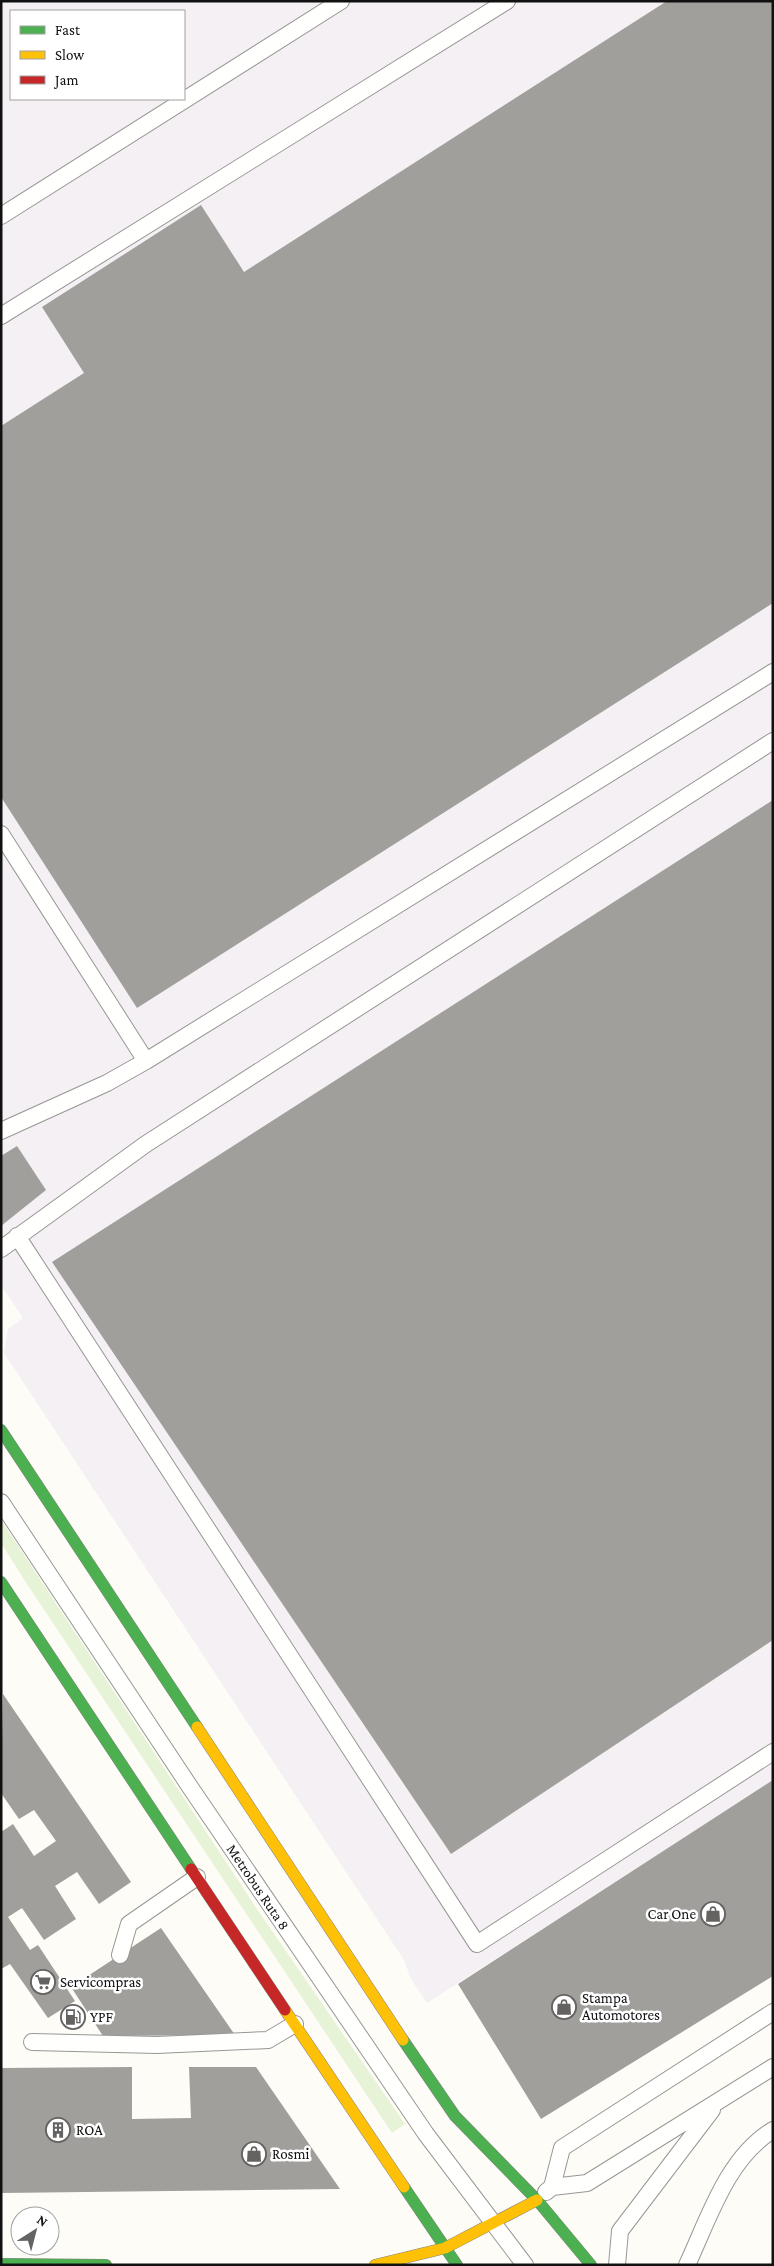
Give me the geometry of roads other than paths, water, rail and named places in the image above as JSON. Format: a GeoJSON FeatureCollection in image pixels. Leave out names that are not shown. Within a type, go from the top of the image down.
{"type":"FeatureCollection","features":[{"type":"Feature","properties":{"kind":"main road"},"geometry":{"type":"LineString","coordinates":[[1,1430],[396,2030],[455,2116],[537,2200],[591,2265]]}},
{"type":"Feature","properties":{"kind":"main road"},"geometry":{"type":"LineString","coordinates":[[4,1584],[197,1877],[457,2265]]}},
{"type":"Feature","properties":{"kind":"main road"},"geometry":{"type":"LineString","coordinates":[[376,2265],[445,2248],[495,2224],[537,2200]]}},
{"type":"Feature","properties":{"kind":"main road"},"geometry":{"type":"LineString","coordinates":[[1,2264],[106,2265]]}},
{"type":"Feature","properties":{"kind":"lane"},"geometry":{"type":"LineString","coordinates":[[185,100],[341,1]]}},
{"type":"Feature","properties":{"kind":"lane"},"geometry":{"type":"LineString","coordinates":[[1,316],[507,1]]}},
{"type":"Feature","properties":{"kind":"lane"},"geometry":{"type":"LineString","coordinates":[[1,216],[184,100]]}},
{"type":"Feature","properties":{"kind":"lane"},"geometry":{"type":"LineString","coordinates":[[1,1131],[107,1083],[146,1061],[773,672]]}},
{"type":"Feature","properties":{"kind":"lane"},"geometry":{"type":"LineString","coordinates":[[1,1249],[146,1144],[773,741]]}},
{"type":"Feature","properties":{"kind":"lane"},"geometry":{"type":"LineString","coordinates":[[1,834],[146,1061]]}},
{"type":"Feature","properties":{"kind":"lane"},"geometry":{"type":"LineString","coordinates":[[17,1236],[477,1944],[773,1752]]}},
{"type":"Feature","properties":{"kind":"lane","name":"Metrobus Ruta 8"},"geometry":{"type":"LineString","coordinates":[[1,1502],[196,1795],[426,2134],[525,2265]]}},
{"type":"Feature","properties":{"kind":"lane"},"geometry":{"type":"LineString","coordinates":[[120,1955],[129,1924],[197,1877]]}},
{"type":"Feature","properties":{"kind":"lane"},"geometry":{"type":"LineString","coordinates":[[552,2187],[562,2148],[773,2012]]}},
{"type":"Feature","properties":{"kind":"lane"},"geometry":{"type":"LineString","coordinates":[[32,2042],[268,2040],[295,2024]]}},
{"type":"Feature","properties":{"kind":"lane"},"geometry":{"type":"LineString","coordinates":[[537,2200],[552,2187],[587,2183],[773,2067]]}},
{"type":"Feature","properties":{"kind":"lane"},"geometry":{"type":"LineString","coordinates":[[617,2265],[620,2231],[718,2102]]}},
{"type":"Feature","properties":{"kind":"lane"},"geometry":{"type":"LineString","coordinates":[[687,2265],[735,2165],[761,2137],[773,2130]]}},
{"type":"Feature","properties":{"kind":"place","name":"Car One"},"geometry":{"type":"Point","coordinates":[713,1914]}},
{"type":"Feature","properties":{"kind":"place","name":"Servicompras"},"geometry":{"type":"Point","coordinates":[43,1982]}},
{"type":"Feature","properties":{"kind":"place","name":"Stampa Automotores"},"geometry":{"type":"Point","coordinates":[564,2007]}},
{"type":"Feature","properties":{"kind":"place","name":"YPF"},"geometry":{"type":"Point","coordinates":[73,2017]}},
{"type":"Feature","properties":{"kind":"place","name":"ROA"},"geometry":{"type":"Point","coordinates":[58,2130]}},
{"type":"Feature","properties":{"kind":"place","name":"Rosmi"},"geometry":{"type":"Point","coordinates":[254,2154]}}]}
